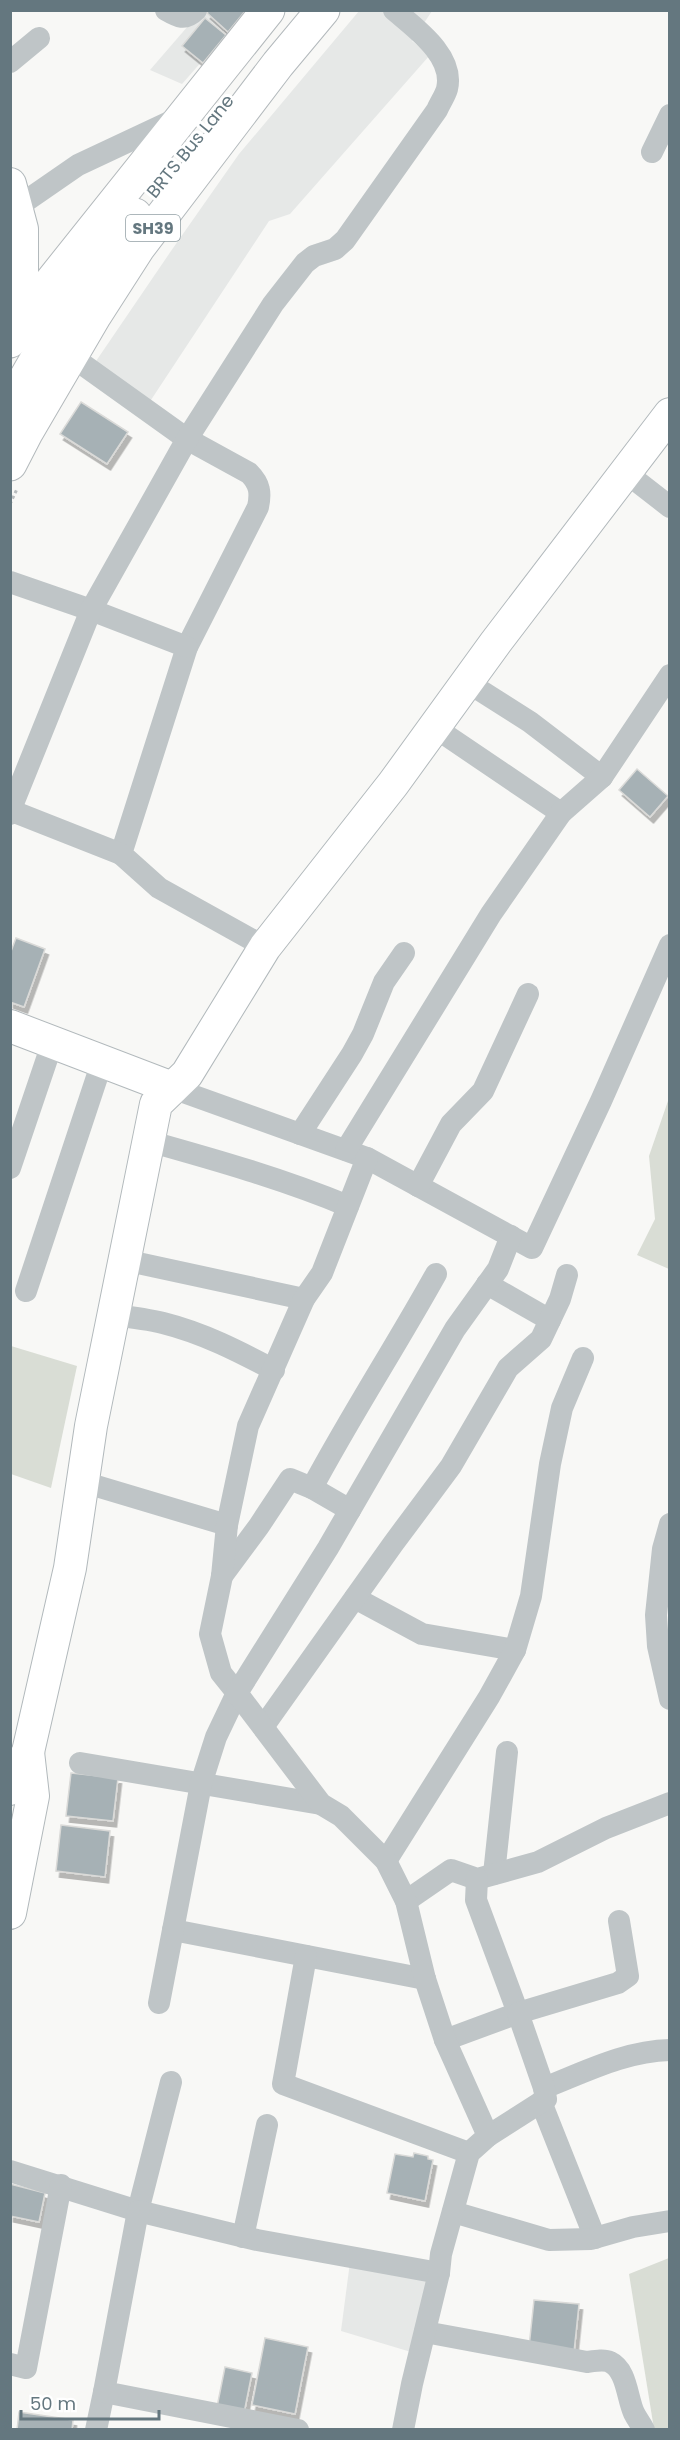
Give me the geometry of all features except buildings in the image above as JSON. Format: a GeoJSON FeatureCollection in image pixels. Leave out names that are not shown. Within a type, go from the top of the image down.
{"type":"FeatureCollection","features":[{"type":"Feature","properties":{"kind":"main road","name":"SH39"},"geometry":{"type":"LineString","coordinates":[[10,341],[28,311],[268,10]]}},
{"type":"Feature","properties":{"kind":"main road","name":"BRTS Bus Lane"},"geometry":{"type":"LineString","coordinates":[[10,408],[30,369],[60,346],[69,305],[142,205],[300,10]]}},
{"type":"Feature","properties":{"kind":"main road","name":"SH39"},"geometry":{"type":"LineString","coordinates":[[10,464],[26,433],[60,346],[278,64],[323,10]]}},
{"type":"Feature","properties":{"kind":"street"},"geometry":{"type":"LineString","coordinates":[[166,10],[183,18],[190,16],[196,10]]}},
{"type":"Feature","properties":{"kind":"street"},"geometry":{"type":"LineString","coordinates":[[265,947],[159,888],[121,854],[11,812],[91,610],[187,439],[273,304],[305,263],[314,256],[335,249],[345,240],[437,110],[447,88],[446,68],[435,49],[394,10]]}},
{"type":"Feature","properties":{"kind":"street"},"geometry":{"type":"LineString","coordinates":[[10,62],[39,38]]}},
{"type":"Feature","properties":{"kind":"street"},"geometry":{"type":"LineString","coordinates":[[652,152],[669,115]]}},
{"type":"Feature","properties":{"kind":"street"},"geometry":{"type":"LineString","coordinates":[[121,854],[187,647],[258,507],[260,489],[249,474],[187,439],[60,346],[28,311],[22,280],[22,229],[13,201],[78,165],[181,117]]}},
{"type":"Feature","properties":{"kind":"street"},"geometry":{"type":"LineString","coordinates":[[10,1789],[70,1568],[91,1426],[156,1104],[187,1074],[265,947],[393,784],[669,414]]}},
{"type":"Feature","properties":{"kind":"street"},"geometry":{"type":"LineString","coordinates":[[625,472],[669,507]]}},
{"type":"Feature","properties":{"kind":"street"},"geometry":{"type":"LineString","coordinates":[[10,582],[187,647]]}},
{"type":"Feature","properties":{"kind":"street"},"geometry":{"type":"LineString","coordinates":[[346,1150],[491,914],[561,813],[602,777],[669,675]]}},
{"type":"Feature","properties":{"kind":"street"},"geometry":{"type":"LineString","coordinates":[[467,682],[530,722],[602,777]]}},
{"type":"Feature","properties":{"kind":"street"},"geometry":{"type":"LineString","coordinates":[[434,727],[561,813]]}},
{"type":"Feature","properties":{"kind":"street"},"geometry":{"type":"LineString","coordinates":[[10,1026],[172,1089],[367,1158],[532,1248],[601,1101],[669,945]]}},
{"type":"Feature","properties":{"kind":"street"},"geometry":{"type":"LineString","coordinates":[[300,1134],[352,1054],[363,1034],[384,982],[404,952]]}},
{"type":"Feature","properties":{"kind":"street"},"geometry":{"type":"LineString","coordinates":[[418,1186],[451,1124],[483,1091],[528,994]]}},
{"type":"Feature","properties":{"kind":"street"},"geometry":{"type":"LineString","coordinates":[[10,1168],[53,1041]]}},
{"type":"Feature","properties":{"kind":"street"},"geometry":{"type":"LineString","coordinates":[[26,1291],[102,1062]]}},
{"type":"Feature","properties":{"kind":"street"},"geometry":{"type":"LineString","coordinates":[[148,1141],[237,1165],[348,1206]]}},
{"type":"Feature","properties":{"kind":"street"},"geometry":{"type":"LineString","coordinates":[[321,1804],[221,1673],[210,1634],[222,1576],[226,1525],[248,1426],[304,1299],[322,1273],[367,1158]]}},
{"type":"Feature","properties":{"kind":"street"},"geometry":{"type":"LineString","coordinates":[[159,2003],[201,1784],[216,1737],[237,1693],[350,1510],[455,1329],[498,1269],[512,1236]]}},
{"type":"Feature","properties":{"kind":"street"},"geometry":{"type":"LineString","coordinates":[[124,1260],[304,1299]]}},
{"type":"Feature","properties":{"kind":"street"},"geometry":{"type":"LineString","coordinates":[[312,1488],[340,1436],[391,1355],[436,1274]]}},
{"type":"Feature","properties":{"kind":"street"},"geometry":{"type":"LineString","coordinates":[[263,1727],[451,1466],[508,1368],[541,1339],[567,1275]]}},
{"type":"Feature","properties":{"kind":"street"},"geometry":{"type":"LineString","coordinates":[[487,1284],[550,1320]]}},
{"type":"Feature","properties":{"kind":"street"},"geometry":{"type":"LineString","coordinates":[[113,1315],[162,1322],[198,1333],[274,1370]]}},
{"type":"Feature","properties":{"kind":"street"},"geometry":{"type":"LineString","coordinates":[[386,1861],[489,1697],[515,1650],[531,1596],[550,1464],[562,1408],[583,1358]]}},
{"type":"Feature","properties":{"kind":"street"},"geometry":{"type":"LineString","coordinates":[[222,1576],[290,1479],[312,1488],[350,1510]]}},
{"type":"Feature","properties":{"kind":"street"},"geometry":{"type":"LineString","coordinates":[[82,1482],[226,1525]]}},
{"type":"Feature","properties":{"kind":"street"},"geometry":{"type":"LineString","coordinates":[[669,1524],[663,1549],[656,1615],[658,1646],[669,1700]]}},
{"type":"Feature","properties":{"kind":"street"},"geometry":{"type":"LineString","coordinates":[[355,1598],[422,1634],[515,1650]]}},
{"type":"Feature","properties":{"kind":"street"},"geometry":{"type":"LineString","coordinates":[[10,1913],[33,1797],[19,1750]]}},
{"type":"Feature","properties":{"kind":"street"},"geometry":{"type":"LineString","coordinates":[[507,1752],[485,1876],[476,1900],[518,2013],[543,2095],[595,2238]]}},
{"type":"Feature","properties":{"kind":"street"},"geometry":{"type":"LineString","coordinates":[[80,1762],[321,1804],[341,1816],[386,1861],[406,1901],[424,1979],[445,2040],[488,2136]]}},
{"type":"Feature","properties":{"kind":"street"},"geometry":{"type":"LineString","coordinates":[[406,1901],[451,1870],[485,1876],[538,1862],[606,1828],[669,1803]]}},
{"type":"Feature","properties":{"kind":"street"},"geometry":{"type":"LineString","coordinates":[[445,2040],[518,2013],[618,1983],[628,1976],[619,1921]]}},
{"type":"Feature","properties":{"kind":"street"},"geometry":{"type":"LineString","coordinates":[[173,1930],[424,1979]]}},
{"type":"Feature","properties":{"kind":"street"},"geometry":{"type":"LineString","coordinates":[[306,1956],[283,2084],[469,2153]]}},
{"type":"Feature","properties":{"kind":"street"},"geometry":{"type":"LineString","coordinates":[[403,2430],[439,2273],[441,2254],[469,2153],[543,2095],[611,2061],[652,2050],[669,2050]]}},
{"type":"Feature","properties":{"kind":"street"},"geometry":{"type":"LineString","coordinates":[[96,2430],[138,2211],[171,2082]]}},
{"type":"Feature","properties":{"kind":"street"},"geometry":{"type":"LineString","coordinates":[[243,2237],[267,2125]]}},
{"type":"Feature","properties":{"kind":"street"},"geometry":{"type":"LineString","coordinates":[[10,2170],[138,2211],[243,2237],[439,2273]]}},
{"type":"Feature","properties":{"kind":"street"},"geometry":{"type":"LineString","coordinates":[[10,2364],[26,2368],[61,2185]]}},
{"type":"Feature","properties":{"kind":"street"},"geometry":{"type":"LineString","coordinates":[[453,2212],[549,2240],[595,2238],[669,2220]]}},
{"type":"Feature","properties":{"kind":"street"},"geometry":{"type":"LineString","coordinates":[[425,2332],[587,2362],[612,2363],[617,2367],[634,2412],[644,2430]]}},
{"type":"Feature","properties":{"kind":"street"},"geometry":{"type":"LineString","coordinates":[[104,2392],[298,2430]]}},
{"type":"Feature","properties":{"kind":"shaded area"},"geometry":{"type":"Polygon","coordinates":[[[201,11],[246,11],[182,84],[150,70],[201,11]]]}},
{"type":"Feature","properties":{"kind":"shaded area"},"geometry":{"type":"Polygon","coordinates":[[[359,11],[432,11],[412,41],[430,55],[290,214],[269,221],[147,406],[92,367],[239,154],[359,11]]]}},
{"type":"Feature","properties":{"kind":"shaded area"},"geometry":{"type":"Polygon","coordinates":[[[669,1098],[669,1269],[637,1255],[655,1219],[649,1156],[669,1098]]]}},
{"type":"Feature","properties":{"kind":"shaded area"},"geometry":{"type":"Polygon","coordinates":[[[11,1346],[77,1366],[51,1488],[11,1474],[11,1346]]]}},
{"type":"Feature","properties":{"kind":"shaded area"},"geometry":{"type":"Polygon","coordinates":[[[669,2258],[669,2429],[654,2429],[629,2274],[669,2258]]]}},
{"type":"Feature","properties":{"kind":"shaded area"},"geometry":{"type":"Polygon","coordinates":[[[350,2262],[428,2278],[411,2352],[341,2331],[350,2262]]]}}]}
